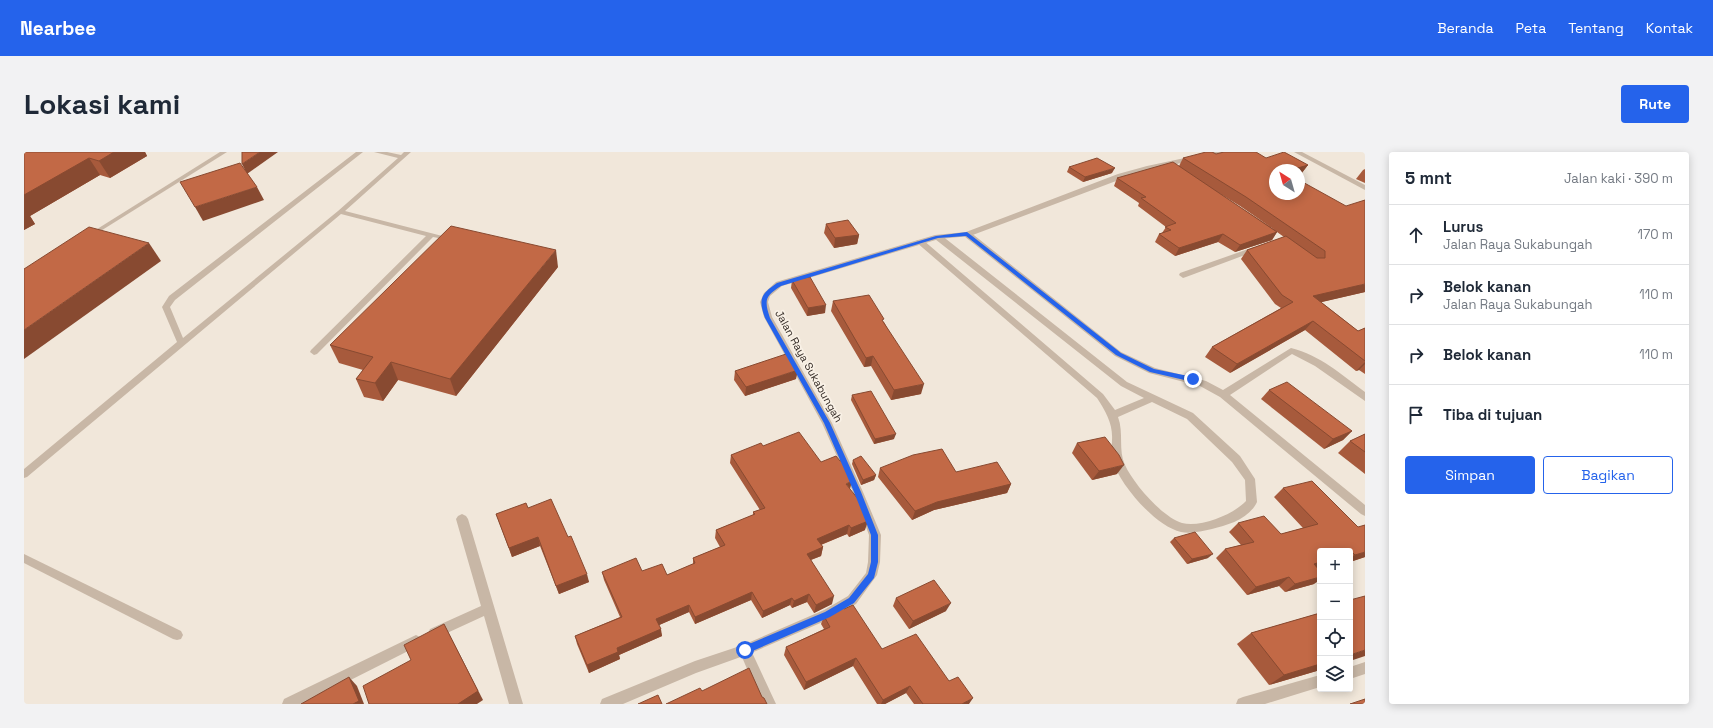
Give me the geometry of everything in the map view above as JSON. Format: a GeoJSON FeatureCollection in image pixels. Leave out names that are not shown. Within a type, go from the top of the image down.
{"type":"FeatureCollection","features":[{"type":"Feature","properties":{"kind":"street","name":"Jalan Raya Sukabungah"},"geometry":{"type":"LineString","coordinates":[[607,704],[695,668],[745,650],[828,614],[852,600],[871,576],[874,562],[875,535],[858,492],[827,423],[768,318],[763,304],[767,292],[779,284],[920,242],[938,237],[967,234],[1121,176],[1166,163],[1224,152]]}},
{"type":"Feature","properties":{"kind":"street"},"geometry":{"type":"LineString","coordinates":[[1297,152],[1365,188]]}},
{"type":"Feature","properties":{"kind":"street"},"geometry":{"type":"LineString","coordinates":[[1166,163],[1179,171]]}},
{"type":"Feature","properties":{"kind":"street"},"geometry":{"type":"LineString","coordinates":[[967,234],[1118,354],[1152,371],[1203,383],[1223,395],[1365,511]]}},
{"type":"Feature","properties":{"kind":"street"},"geometry":{"type":"LineString","coordinates":[[920,242],[1100,396],[1114,415],[1117,434],[1117,458],[1124,475],[1148,505],[1163,517],[1180,526],[1196,528],[1228,521],[1245,510],[1252,502],[1250,479],[1236,459],[1190,416],[1124,384],[938,237]]}},
{"type":"Feature","properties":{"kind":"street"},"geometry":{"type":"LineString","coordinates":[[1183,276],[1265,246]]}},
{"type":"Feature","properties":{"kind":"street"},"geometry":{"type":"LineString","coordinates":[[1223,395],[1291,351],[1309,357],[1365,397]]}},
{"type":"Feature","properties":{"kind":"street"},"geometry":{"type":"LineString","coordinates":[[1114,415],[1152,398]]}},
{"type":"Feature","properties":{"kind":"street"},"geometry":{"type":"LineString","coordinates":[[462,519],[487,609],[516,704]]}},
{"type":"Feature","properties":{"kind":"street"},"geometry":{"type":"LineString","coordinates":[[289,704],[392,652],[487,609]]}},
{"type":"Feature","properties":{"kind":"street"},"geometry":{"type":"LineString","coordinates":[[745,650],[769,704]]}},
{"type":"Feature","properties":{"kind":"street"},"geometry":{"type":"LineString","coordinates":[[1353,672],[1365,668]]}},
{"type":"Feature","properties":{"kind":"street"},"geometry":{"type":"LineString","coordinates":[[1243,704],[1317,682]]}},
{"type":"Feature","properties":{"kind":"lane"},"geometry":{"type":"LineString","coordinates":[[84,239],[224,152]]}},
{"type":"Feature","properties":{"kind":"lane"},"geometry":{"type":"LineString","coordinates":[[181,342],[166,307],[172,298],[360,152]]}},
{"type":"Feature","properties":{"kind":"lane"},"geometry":{"type":"LineString","coordinates":[[377,152],[406,154]]}},
{"type":"Feature","properties":{"kind":"lane"},"geometry":{"type":"LineString","coordinates":[[24,474],[181,342],[340,212],[406,154]]}},
{"type":"Feature","properties":{"kind":"lane"},"geometry":{"type":"LineString","coordinates":[[340,212],[461,242]]}},
{"type":"Feature","properties":{"kind":"lane"},"geometry":{"type":"LineString","coordinates":[[314,352],[431,235]]}},
{"type":"Feature","properties":{"kind":"lane"},"geometry":{"type":"LineString","coordinates":[[24,558],[177,636]]}},
{"type":"Feature","properties":{"kind":"building"},"geometry":{"type":"Polygon","coordinates":[[[24,152],[114,152],[99,161],[89,158],[24,195],[24,152]]]}},
{"type":"Feature","properties":{"kind":"building"},"geometry":{"type":"Polygon","coordinates":[[[242,152],[260,152],[242,164],[242,152]]]}},
{"type":"Feature","properties":{"kind":"building"},"geometry":{"type":"Polygon","coordinates":[[[1206,152],[1216,154],[1224,152],[1256,152],[1266,158],[1284,152],[1308,165],[1269,164],[1269,200],[1305,200],[1305,183],[1346,206],[1365,200],[1365,284],[1313,296],[1358,331],[1365,328],[1365,361],[1313,321],[1237,364],[1212,347],[1293,302],[1282,295],[1247,250],[1286,236],[1317,258],[1325,258],[1325,251],[1246,197],[1183,158],[1206,152]]]}},
{"type":"Feature","properties":{"kind":"building"},"geometry":{"type":"Polygon","coordinates":[[[1097,158],[1115,168],[1085,177],[1069,167],[1097,158]]]}},
{"type":"Feature","properties":{"kind":"building"},"geometry":{"type":"Polygon","coordinates":[[[1173,162],[1277,232],[1240,245],[1223,234],[1179,248],[1159,234],[1171,230],[1165,227],[1176,223],[1141,198],[1146,197],[1117,178],[1173,162]]]}},
{"type":"Feature","properties":{"kind":"building"},"geometry":{"type":"Polygon","coordinates":[[[240,163],[257,187],[195,207],[180,182],[240,163]]]}},
{"type":"Feature","properties":{"kind":"building"},"geometry":{"type":"Polygon","coordinates":[[[848,220],[859,235],[835,238],[826,224],[848,220]]]}},
{"type":"Feature","properties":{"kind":"building"},"geometry":{"type":"Polygon","coordinates":[[[451,226],[556,250],[450,379],[391,362],[375,383],[356,379],[373,357],[330,345],[451,226]]]}},
{"type":"Feature","properties":{"kind":"building"},"geometry":{"type":"Polygon","coordinates":[[[89,227],[149,243],[24,330],[24,269],[89,227]]]}},
{"type":"Feature","properties":{"kind":"building"},"geometry":{"type":"Polygon","coordinates":[[[810,277],[826,305],[808,308],[792,280],[810,277]]]}},
{"type":"Feature","properties":{"kind":"building"},"geometry":{"type":"Polygon","coordinates":[[[869,295],[884,319],[882,320],[924,384],[894,390],[873,356],[866,358],[833,301],[869,295]]]}},
{"type":"Feature","properties":{"kind":"building"},"geometry":{"type":"Polygon","coordinates":[[[786,354],[798,370],[746,387],[735,371],[786,354]]]}},
{"type":"Feature","properties":{"kind":"building"},"geometry":{"type":"Polygon","coordinates":[[[1287,382],[1352,431],[1333,439],[1269,390],[1287,382]]]}},
{"type":"Feature","properties":{"kind":"building"},"geometry":{"type":"Polygon","coordinates":[[[871,391],[896,434],[875,439],[852,395],[871,391]]]}},
{"type":"Feature","properties":{"kind":"building"},"geometry":{"type":"Polygon","coordinates":[[[799,432],[821,462],[836,456],[840,461],[843,460],[852,481],[846,484],[862,504],[868,521],[851,528],[849,525],[817,539],[823,547],[807,554],[834,596],[816,605],[809,594],[794,601],[792,598],[763,611],[752,592],[695,617],[689,605],[656,619],[661,629],[617,648],[618,652],[587,665],[575,636],[622,617],[602,572],[636,558],[642,571],[662,564],[667,575],[695,563],[693,558],[725,545],[716,530],[755,514],[753,512],[765,508],[731,455],[761,443],[763,446],[799,432]]]}},
{"type":"Feature","properties":{"kind":"building"},"geometry":{"type":"Polygon","coordinates":[[[1365,434],[1365,452],[1350,441],[1365,434]]]}},
{"type":"Feature","properties":{"kind":"building"},"geometry":{"type":"Polygon","coordinates":[[[1105,437],[1119,455],[1124,465],[1099,471],[1077,443],[1105,437]]]}},
{"type":"Feature","properties":{"kind":"building"},"geometry":{"type":"Polygon","coordinates":[[[942,449],[956,472],[997,462],[1011,484],[937,502],[915,511],[880,468],[913,455],[942,449]]]}},
{"type":"Feature","properties":{"kind":"building"},"geometry":{"type":"Polygon","coordinates":[[[861,456],[876,475],[863,480],[853,460],[861,456]]]}},
{"type":"Feature","properties":{"kind":"building"},"geometry":{"type":"Polygon","coordinates":[[[1312,481],[1358,527],[1365,525],[1365,552],[1355,555],[1353,553],[1353,548],[1317,548],[1317,563],[1314,564],[1317,568],[1317,578],[1295,584],[1289,577],[1256,587],[1225,549],[1254,542],[1238,523],[1264,516],[1281,534],[1318,524],[1283,488],[1312,481]]]}},
{"type":"Feature","properties":{"kind":"building"},"geometry":{"type":"Polygon","coordinates":[[[551,499],[568,537],[571,536],[587,574],[556,586],[538,537],[509,548],[496,514],[526,503],[528,508],[551,499]]]}},
{"type":"Feature","properties":{"kind":"building"},"geometry":{"type":"Polygon","coordinates":[[[1195,532],[1213,554],[1192,559],[1174,538],[1195,532]]]}},
{"type":"Feature","properties":{"kind":"building"},"geometry":{"type":"Polygon","coordinates":[[[934,580],[951,603],[913,621],[896,598],[934,580]]]}},
{"type":"Feature","properties":{"kind":"building"},"geometry":{"type":"Polygon","coordinates":[[[1365,596],[1365,650],[1353,654],[1353,620],[1353,599],[1365,596]]]}},
{"type":"Feature","properties":{"kind":"building"},"geometry":{"type":"Polygon","coordinates":[[[853,605],[882,649],[916,634],[949,681],[958,677],[973,698],[962,704],[923,704],[910,686],[883,700],[856,658],[806,682],[786,647],[830,627],[824,616],[842,607],[844,609],[853,605]]]}},
{"type":"Feature","properties":{"kind":"building"},"geometry":{"type":"Polygon","coordinates":[[[1317,614],[1317,665],[1284,675],[1251,633],[1317,614]]]}},
{"type":"Feature","properties":{"kind":"building"},"geometry":{"type":"Polygon","coordinates":[[[444,624],[478,691],[458,704],[369,704],[363,686],[411,660],[404,645],[444,624]]]}},
{"type":"Feature","properties":{"kind":"building"},"geometry":{"type":"Polygon","coordinates":[[[749,668],[762,697],[767,704],[666,704],[700,688],[702,691],[749,668]]]}},
{"type":"Feature","properties":{"kind":"building"},"geometry":{"type":"Polygon","coordinates":[[[349,677],[359,701],[353,704],[301,704],[349,677]]]}},
{"type":"Feature","properties":{"kind":"building"},"geometry":{"type":"Polygon","coordinates":[[[658,695],[662,704],[638,704],[658,695]]]}},
{"type":"Feature","properties":{"kind":"building"},"geometry":{"type":"Polygon","coordinates":[[[1365,699],[1365,704],[1350,704],[1365,699]]]}},
{"type":"Feature","properties":{"kind":"route"},"geometry":{"type":"LineString","coordinates":[[745,650],[828,614],[852,600],[871,576],[874,562],[875,535],[858,492],[827,423],[768,318],[763,304],[767,292],[779,284],[938,237],[967,234],[1118,354],[1152,371],[1193,379]]}}]}
